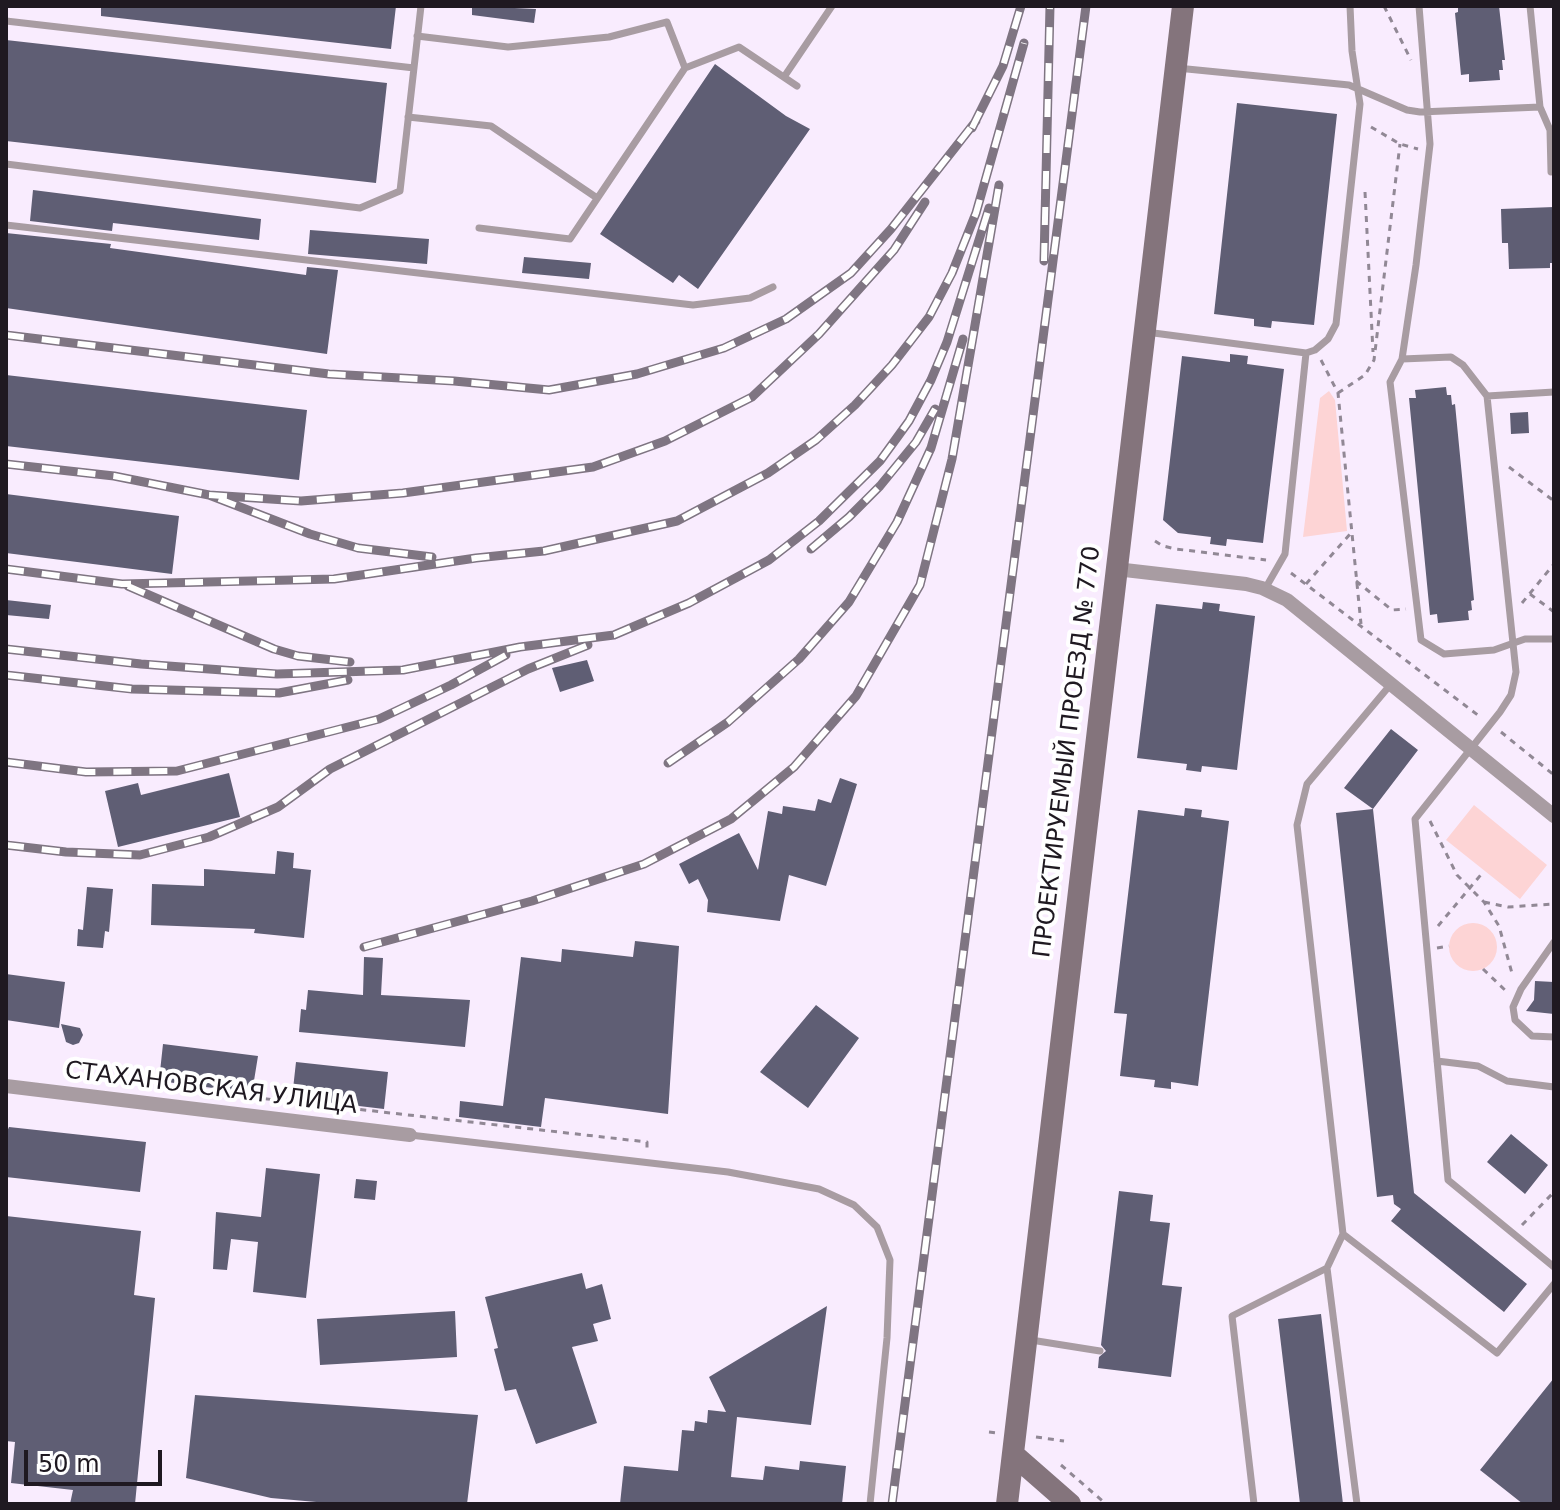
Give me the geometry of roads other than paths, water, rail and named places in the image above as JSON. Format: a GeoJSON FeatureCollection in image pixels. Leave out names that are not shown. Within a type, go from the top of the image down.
{"type":"FeatureCollection","features":[{"type":"Feature","properties":{"kind":"street","name":"ПРОЕКТИРУЕМЫЙ ПРОЕЗД № 770"},"geometry":{"type":"LineString","coordinates":[[1007,1504],[1183,6]]}},
{"type":"Feature","properties":{"kind":"street"},"geometry":{"type":"LineString","coordinates":[[1116,569],[1246,584],[1287,600],[1554,816]]}},
{"type":"Feature","properties":{"kind":"street","name":"СТАХАНОВСКАЯ УЛИЦА"},"geometry":{"type":"LineString","coordinates":[[6,1086],[410,1135]]}},
{"type":"Feature","properties":{"kind":"street"},"geometry":{"type":"LineString","coordinates":[[1014,1455],[1070,1504]]}},
{"type":"Feature","properties":{"kind":"lane"},"geometry":{"type":"LineString","coordinates":[[6,164],[360,208],[400,191],[421,6]]}},
{"type":"Feature","properties":{"kind":"lane"},"geometry":{"type":"LineString","coordinates":[[784,77],[832,6]]}},
{"type":"Feature","properties":{"kind":"lane"},"geometry":{"type":"LineString","coordinates":[[1144,332],[1306,353],[1328,339],[1336,324],[1358,120],[1350,6]]}},
{"type":"Feature","properties":{"kind":"lane"},"geometry":{"type":"LineString","coordinates":[[1419,6],[1429,152],[1402,359],[1390,382],[1421,640],[1444,654],[1494,650],[1525,639],[1554,639]]}},
{"type":"Feature","properties":{"kind":"lane"},"geometry":{"type":"LineString","coordinates":[[1530,6],[1540,107],[1550,130],[1551,172]]}},
{"type":"Feature","properties":{"kind":"lane"},"geometry":{"type":"LineString","coordinates":[[6,21],[414,68]]}},
{"type":"Feature","properties":{"kind":"lane"},"geometry":{"type":"LineString","coordinates":[[417,36],[508,47],[609,37],[667,22],[685,68]]}},
{"type":"Feature","properties":{"kind":"lane"},"geometry":{"type":"LineString","coordinates":[[479,228],[570,239],[685,68],[739,47],[797,86]]}},
{"type":"Feature","properties":{"kind":"lane"},"geometry":{"type":"LineString","coordinates":[[1175,68],[1349,85],[1407,110],[1540,107]]}},
{"type":"Feature","properties":{"kind":"lane"},"geometry":{"type":"LineString","coordinates":[[408,117],[491,126],[597,198]]}},
{"type":"Feature","properties":{"kind":"lane"},"geometry":{"type":"LineString","coordinates":[[6,225],[693,305],[750,298],[773,287]]}},
{"type":"Feature","properties":{"kind":"lane"},"geometry":{"type":"LineString","coordinates":[[1265,589],[1285,554],[1306,353]]}},
{"type":"Feature","properties":{"kind":"lane"},"geometry":{"type":"LineString","coordinates":[[1402,359],[1451,357],[1463,365],[1487,396],[1513,643],[1515,684],[1511,695],[1415,819],[1448,1180],[1554,1267]]}},
{"type":"Feature","properties":{"kind":"lane"},"geometry":{"type":"LineString","coordinates":[[1487,396],[1554,392]]}},
{"type":"Feature","properties":{"kind":"lane"},"geometry":{"type":"LineString","coordinates":[[1357,1504],[1327,1268],[1343,1234],[1297,825],[1307,784],[1391,684]]}},
{"type":"Feature","properties":{"kind":"lane"},"geometry":{"type":"LineString","coordinates":[[1554,942],[1513,1007],[1515,1020],[1532,1036],[1554,1037]]}},
{"type":"Feature","properties":{"kind":"lane"},"geometry":{"type":"LineString","coordinates":[[1437,1061],[1478,1066],[1507,1081],[1554,1087]]}},
{"type":"Feature","properties":{"kind":"lane"},"geometry":{"type":"LineString","coordinates":[[410,1135],[728,1172],[819,1189],[854,1205],[877,1227],[890,1260],[887,1338],[870,1504]]}},
{"type":"Feature","properties":{"kind":"lane"},"geometry":{"type":"LineString","coordinates":[[1343,1234],[1497,1353],[1554,1284]]}},
{"type":"Feature","properties":{"kind":"lane"},"geometry":{"type":"LineString","coordinates":[[1254,1504],[1232,1316],[1327,1268]]}},
{"type":"Feature","properties":{"kind":"lane"},"geometry":{"type":"LineString","coordinates":[[1026,1339],[1100,1351]]}},
{"type":"Feature","properties":{"kind":"railway"},"geometry":{"type":"LineString","coordinates":[[972,128],[1003,66],[1021,6]]}},
{"type":"Feature","properties":{"kind":"railway"},"geometry":{"type":"LineString","coordinates":[[1044,261],[1050,6]]}},
{"type":"Feature","properties":{"kind":"railway"},"geometry":{"type":"LineString","coordinates":[[892,1504],[1086,6]]}},
{"type":"Feature","properties":{"kind":"railway"},"geometry":{"type":"LineString","coordinates":[[6,569],[122,584],[334,579],[544,551],[677,521],[768,473],[816,440],[855,405],[892,365],[929,317],[952,273],[976,213],[1024,43]]}},
{"type":"Feature","properties":{"kind":"railway"},"geometry":{"type":"LineString","coordinates":[[6,335],[329,374],[549,390],[637,374],[724,348],[786,319],[851,273],[891,229],[976,121]]}},
{"type":"Feature","properties":{"kind":"railway"},"geometry":{"type":"LineString","coordinates":[[364,947],[532,901],[644,864],[731,819],[794,767],[856,696],[920,585],[952,459],[999,185]]}},
{"type":"Feature","properties":{"kind":"railway"},"geometry":{"type":"LineString","coordinates":[[209,495],[301,501],[403,493],[593,467],[665,441],[752,397],[819,334],[894,250],[925,202]]}},
{"type":"Feature","properties":{"kind":"railway"},"geometry":{"type":"LineString","coordinates":[[6,649],[141,664],[277,674],[403,670],[520,647],[614,635],[689,603],[769,560],[819,521],[880,461],[909,421],[931,380],[947,342],[989,208]]}},
{"type":"Feature","properties":{"kind":"railway"},"geometry":{"type":"LineString","coordinates":[[668,763],[728,722],[799,659],[849,602],[897,522],[931,448],[963,339]]}},
{"type":"Feature","properties":{"kind":"railway"},"geometry":{"type":"LineString","coordinates":[[811,549],[880,486],[916,442],[935,409]]}},
{"type":"Feature","properties":{"kind":"railway"},"geometry":{"type":"LineString","coordinates":[[6,464],[114,476],[209,495],[310,534],[358,548],[432,557]]}},
{"type":"Feature","properties":{"kind":"railway"},"geometry":{"type":"LineString","coordinates":[[128,586],[274,649],[298,656],[350,662]]}},
{"type":"Feature","properties":{"kind":"railway"},"geometry":{"type":"LineString","coordinates":[[6,845],[66,852],[140,855],[209,837],[278,807],[330,769],[528,669],[588,645]]}},
{"type":"Feature","properties":{"kind":"railway"},"geometry":{"type":"LineString","coordinates":[[6,762],[86,772],[177,771],[379,719],[506,655]]}},
{"type":"Feature","properties":{"kind":"railway"},"geometry":{"type":"LineString","coordinates":[[6,675],[132,689],[279,693],[348,680]]}}]}
